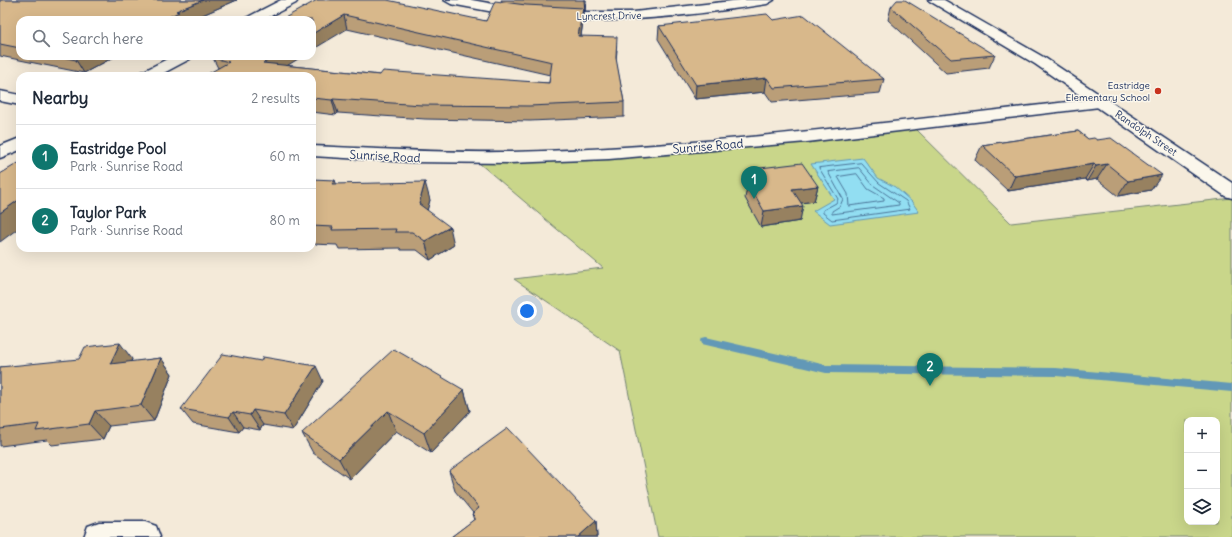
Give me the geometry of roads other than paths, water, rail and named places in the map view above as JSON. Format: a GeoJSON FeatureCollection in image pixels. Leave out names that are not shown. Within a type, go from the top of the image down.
{"type":"FeatureCollection","features":[{"type":"Feature","properties":{"kind":"street"},"geometry":{"type":"LineString","coordinates":[[261,16],[291,0]]}},
{"type":"Feature","properties":{"kind":"street","name":"Lyncrest Drive"},"geometry":{"type":"LineString","coordinates":[[451,0],[482,7],[536,14],[599,17],[653,15],[767,0]]}},
{"type":"Feature","properties":{"kind":"street","name":"Randolph Street"},"geometry":{"type":"LineString","coordinates":[[935,0],[1002,37],[1232,192]]}},
{"type":"Feature","properties":{"kind":"street"},"geometry":{"type":"LineString","coordinates":[[154,72],[176,60]]}},
{"type":"Feature","properties":{"kind":"street"},"geometry":{"type":"LineString","coordinates":[[0,96],[16,99]]}},
{"type":"Feature","properties":{"kind":"street","name":"Sunrise Road"},"geometry":{"type":"LineString","coordinates":[[316,151],[383,156],[473,158],[534,158],[632,153],[754,142],[1102,103]]}},
{"type":"Feature","properties":{"kind":"street"},"geometry":{"type":"LineString","coordinates":[[0,153],[16,145]]}},
{"type":"Feature","properties":{"kind":"street"},"geometry":{"type":"LineString","coordinates":[[99,537],[145,537]]}},
{"type":"Feature","properties":{"kind":"water"},"geometry":{"type":"Polygon","coordinates":[[[863,158],[878,178],[895,187],[912,202],[919,212],[830,224],[813,211],[834,199],[811,164],[863,158]]]}},
{"type":"Feature","properties":{"kind":"waterway"},"geometry":{"type":"LineString","coordinates":[[706,341],[826,369],[1056,372],[1232,388]]}},
{"type":"Feature","properties":{"kind":"place","name":"Eastridge Elementary School"},"geometry":{"type":"Point","coordinates":[1158,91]}},
{"type":"Feature","properties":{"kind":"place","name":"Eastridge Pool"},"geometry":{"type":"Point","coordinates":[754,199]}},
{"type":"Feature","properties":{"kind":"place","name":"Taylor Park"},"geometry":{"type":"Point","coordinates":[930,386]}}]}
